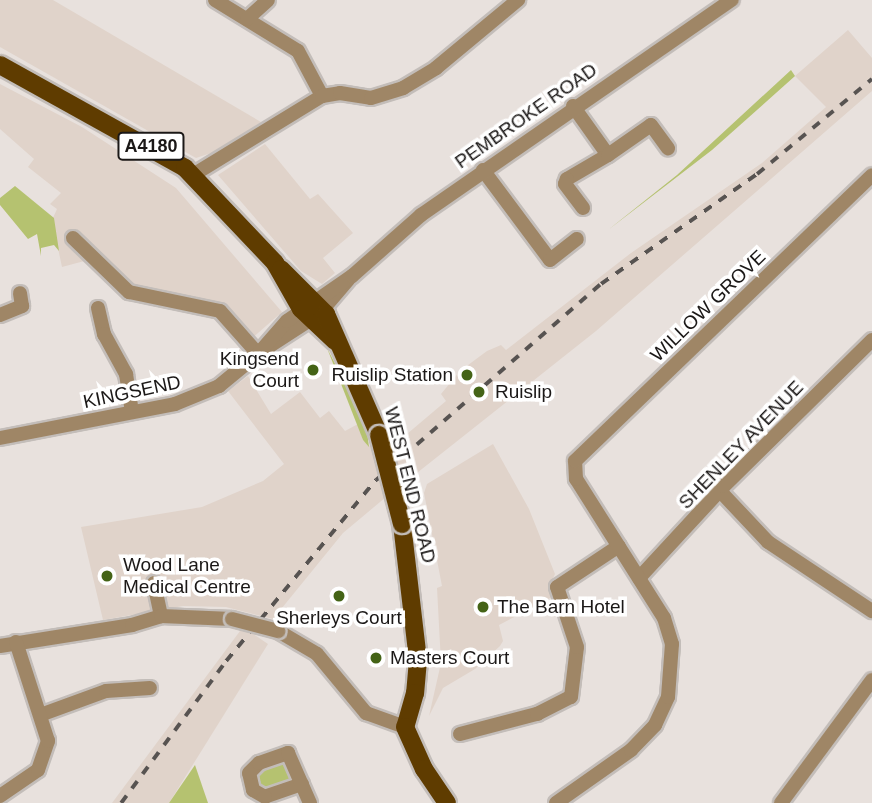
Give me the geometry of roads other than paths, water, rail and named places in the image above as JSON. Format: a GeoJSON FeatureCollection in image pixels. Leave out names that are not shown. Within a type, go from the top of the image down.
{"type":"FeatureCollection","features":[{"type":"Feature","properties":{"kind":"main road","name":"A4180"},"geometry":{"type":"LineString","coordinates":[[0,65],[151,146],[193,175],[313,307]]}},
{"type":"Feature","properties":{"kind":"main road","name":"WEST END ROAD"},"geometry":{"type":"LineString","coordinates":[[313,307],[333,339],[379,435],[402,524],[418,660],[415,693],[405,727]]}},
{"type":"Feature","properties":{"kind":"main road"},"geometry":{"type":"LineString","coordinates":[[405,727],[424,769],[446,803]]}},
{"type":"Feature","properties":{"kind":"street"},"geometry":{"type":"LineString","coordinates":[[215,0],[298,51],[322,96]]}},
{"type":"Feature","properties":{"kind":"street"},"geometry":{"type":"LineString","coordinates":[[247,19],[268,0]]}},
{"type":"Feature","properties":{"kind":"street"},"geometry":{"type":"LineString","coordinates":[[193,175],[322,96],[340,93],[372,98],[403,88],[436,68],[519,0]]}},
{"type":"Feature","properties":{"kind":"street","name":"PEMBROKE ROAD"},"geometry":{"type":"LineString","coordinates":[[313,307],[421,215],[573,106],[732,0]]}},
{"type":"Feature","properties":{"kind":"street"},"geometry":{"type":"LineString","coordinates":[[573,106],[608,155]]}},
{"type":"Feature","properties":{"kind":"street"},"geometry":{"type":"LineString","coordinates":[[583,208],[565,184],[567,178],[608,155],[651,125],[668,148]]}},
{"type":"Feature","properties":{"kind":"street"},"geometry":{"type":"LineString","coordinates":[[483,170],[550,260],[577,239]]}},
{"type":"Feature","properties":{"kind":"street","name":"WILLOW GROVE"},"geometry":{"type":"LineString","coordinates":[[619,546],[573,467],[578,457],[872,175]]}},
{"type":"Feature","properties":{"kind":"street"},"geometry":{"type":"LineString","coordinates":[[73,238],[129,292],[220,310],[258,354]]}},
{"type":"Feature","properties":{"kind":"street"},"geometry":{"type":"LineString","coordinates":[[0,316],[22,306],[20,293]]}},
{"type":"Feature","properties":{"kind":"street","name":"KINGSEND"},"geometry":{"type":"LineString","coordinates":[[0,438],[132,412],[208,392],[313,307]]}},
{"type":"Feature","properties":{"kind":"street"},"geometry":{"type":"LineString","coordinates":[[98,308],[104,334],[126,374],[132,412]]}},
{"type":"Feature","properties":{"kind":"street","name":"SHENLEY AVENUE"},"geometry":{"type":"LineString","coordinates":[[639,578],[720,491],[872,340]]}},
{"type":"Feature","properties":{"kind":"street"},"geometry":{"type":"LineString","coordinates":[[720,491],[768,542],[872,611]]}},
{"type":"Feature","properties":{"kind":"street"},"geometry":{"type":"LineString","coordinates":[[460,734],[537,714],[571,697],[577,647],[557,587],[619,546],[671,635],[663,712],[631,750],[556,803]]}},
{"type":"Feature","properties":{"kind":"street"},"geometry":{"type":"LineString","coordinates":[[154,583],[161,616]]}},
{"type":"Feature","properties":{"kind":"street"},"geometry":{"type":"LineString","coordinates":[[0,646],[132,625],[161,616],[232,619],[278,631],[317,654],[366,713],[405,727]]}},
{"type":"Feature","properties":{"kind":"street"},"geometry":{"type":"LineString","coordinates":[[0,796],[31,778],[44,760],[48,741],[43,714],[16,642]]}},
{"type":"Feature","properties":{"kind":"street"},"geometry":{"type":"LineString","coordinates":[[781,803],[872,680]]}},
{"type":"Feature","properties":{"kind":"street"},"geometry":{"type":"LineString","coordinates":[[43,714],[106,691],[150,688]]}},
{"type":"Feature","properties":{"kind":"street"},"geometry":{"type":"LineString","coordinates":[[302,784],[310,803]]}},
{"type":"Feature","properties":{"kind":"railway"},"geometry":{"type":"LineString","coordinates":[[121,803],[226,661],[376,480],[601,284],[757,174],[872,79]]}},
{"type":"Feature","properties":{"kind":"place","name":"Kingsend Court"},"geometry":{"type":"Point","coordinates":[313,370]}},
{"type":"Feature","properties":{"kind":"place","name":"Ruislip Station"},"geometry":{"type":"Point","coordinates":[467,375]}},
{"type":"Feature","properties":{"kind":"place","name":"Ruislip"},"geometry":{"type":"Point","coordinates":[479,392]}},
{"type":"Feature","properties":{"kind":"place","name":"Wood Lane Medical Centre"},"geometry":{"type":"Point","coordinates":[107,576]}},
{"type":"Feature","properties":{"kind":"place","name":"Sherleys Court"},"geometry":{"type":"Point","coordinates":[339,596]}},
{"type":"Feature","properties":{"kind":"place","name":"The Barn Hotel"},"geometry":{"type":"Point","coordinates":[483,607]}},
{"type":"Feature","properties":{"kind":"place","name":"Masters Court"},"geometry":{"type":"Point","coordinates":[376,658]}}]}
